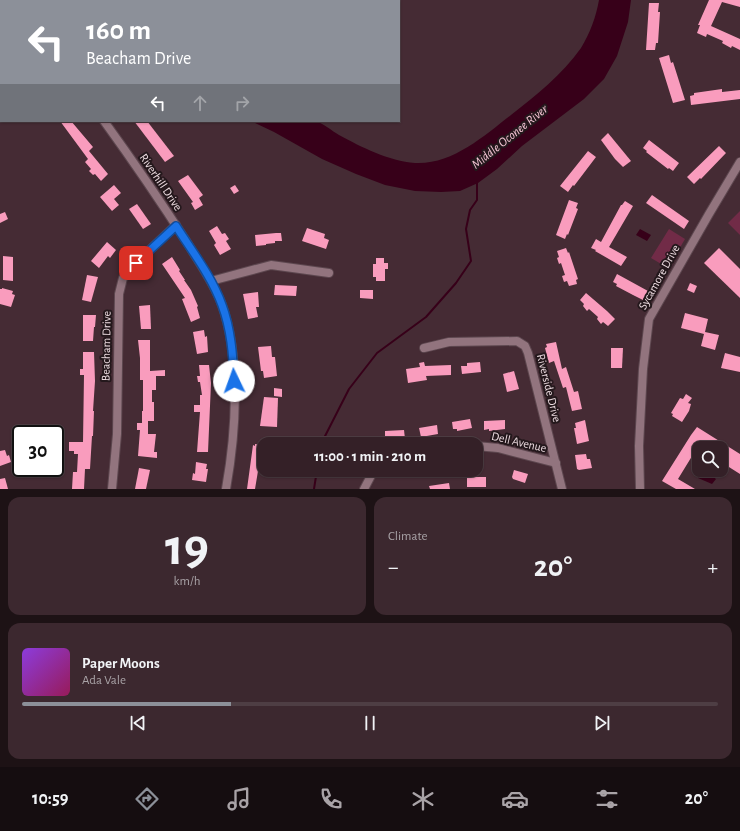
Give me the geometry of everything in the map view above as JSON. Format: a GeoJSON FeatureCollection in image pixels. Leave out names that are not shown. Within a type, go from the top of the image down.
{"type":"FeatureCollection","features":[{"type":"Feature","properties":{"kind":"street","name":"Riverhill Drive"},"geometry":{"type":"LineString","coordinates":[[105,122],[142,173],[211,281],[222,304],[229,329],[233,365],[235,412],[226,489]]}},
{"type":"Feature","properties":{"kind":"street","name":"Sycamore Drive"},"geometry":{"type":"LineString","coordinates":[[640,489],[639,446],[643,369],[649,319],[740,162]]}},
{"type":"Feature","properties":{"kind":"street","name":"Beacham Drive"},"geometry":{"type":"LineString","coordinates":[[112,489],[117,434],[119,294],[123,278],[136,263],[176,226]]}},
{"type":"Feature","properties":{"kind":"street"},"geometry":{"type":"LineString","coordinates":[[211,281],[271,265],[328,272]]}},
{"type":"Feature","properties":{"kind":"street","name":"Riverside Drive"},"geometry":{"type":"LineString","coordinates":[[424,348],[449,342],[517,341],[525,346],[562,489]]}},
{"type":"Feature","properties":{"kind":"street","name":"Dell Avenue"},"geometry":{"type":"LineString","coordinates":[[483,447],[498,448],[556,463]]}},
{"type":"Feature","properties":{"kind":"street"},"geometry":{"type":"LineString","coordinates":[[364,489],[370,477]]}},
{"type":"Feature","properties":{"kind":"shaded area"},"geometry":{"type":"Polygon","coordinates":[[[740,211],[740,235],[728,223],[740,211]]]}},
{"type":"Feature","properties":{"kind":"shaded area"},"geometry":{"type":"Polygon","coordinates":[[[669,229],[685,239],[668,268],[651,258],[669,229]]]}},
{"type":"Feature","properties":{"kind":"water","name":"Middle Oconee River"},"geometry":{"type":"Polygon","coordinates":[[[599,0],[631,0],[628,22],[617,56],[604,79],[584,99],[522,146],[497,169],[478,183],[460,191],[415,191],[385,185],[322,159],[253,122],[318,122],[356,144],[376,153],[405,162],[429,162],[442,159],[467,148],[479,140],[530,100],[557,76],[581,48],[590,31],[599,0]]]}},
{"type":"Feature","properties":{"kind":"water"},"geometry":{"type":"Polygon","coordinates":[[[640,229],[651,235],[647,241],[636,235],[640,229]]]}},
{"type":"Feature","properties":{"kind":"water"},"geometry":{"type":"Polygon","coordinates":[[[713,477],[716,479],[712,484],[698,478],[713,477]]]}},
{"type":"Feature","properties":{"kind":"building"},"geometry":{"type":"Polygon","coordinates":[[[709,0],[740,0],[740,7],[722,2],[711,26],[740,39],[740,50],[732,46],[731,48],[722,43],[723,41],[707,34],[706,37],[697,33],[700,25],[698,25],[709,0]]]}},
{"type":"Feature","properties":{"kind":"building"},"geometry":{"type":"Polygon","coordinates":[[[649,3],[659,3],[658,12],[660,12],[658,43],[656,43],[655,50],[646,50],[649,3]]]}},
{"type":"Feature","properties":{"kind":"building"},"geometry":{"type":"Polygon","coordinates":[[[669,55],[671,63],[673,62],[685,100],[673,103],[659,58],[669,55]]]}},
{"type":"Feature","properties":{"kind":"building"},"geometry":{"type":"Polygon","coordinates":[[[722,89],[722,92],[740,90],[740,99],[691,105],[690,96],[694,95],[694,93],[722,89]]]}},
{"type":"Feature","properties":{"kind":"building"},"geometry":{"type":"Polygon","coordinates":[[[61,122],[72,122],[93,147],[89,151],[108,174],[101,181],[95,174],[93,175],[89,171],[91,169],[85,162],[88,159],[61,122]]]}},
{"type":"Feature","properties":{"kind":"building"},"geometry":{"type":"Polygon","coordinates":[[[135,122],[148,122],[174,156],[165,162],[135,122]]]}},
{"type":"Feature","properties":{"kind":"building"},"geometry":{"type":"Polygon","coordinates":[[[608,133],[631,161],[623,167],[601,140],[608,133]]]}},
{"type":"Feature","properties":{"kind":"building"},"geometry":{"type":"Polygon","coordinates":[[[649,140],[679,163],[673,171],[669,168],[668,169],[646,152],[647,151],[643,148],[649,140]]]}},
{"type":"Feature","properties":{"kind":"building"},"geometry":{"type":"Polygon","coordinates":[[[719,146],[726,153],[701,179],[700,178],[694,184],[687,177],[719,146]]]}},
{"type":"Feature","properties":{"kind":"building"},"geometry":{"type":"Polygon","coordinates":[[[588,151],[596,157],[568,192],[560,186],[588,151]]]}},
{"type":"Feature","properties":{"kind":"building"},"geometry":{"type":"Polygon","coordinates":[[[188,175],[203,195],[199,198],[203,205],[195,210],[191,203],[193,202],[178,181],[188,175]]]}},
{"type":"Feature","properties":{"kind":"building"},"geometry":{"type":"Polygon","coordinates":[[[114,185],[121,193],[114,199],[119,205],[112,211],[100,197],[114,185]]]}},
{"type":"Feature","properties":{"kind":"building"},"geometry":{"type":"Polygon","coordinates":[[[235,185],[239,191],[234,194],[230,188],[235,185]]]}},
{"type":"Feature","properties":{"kind":"building"},"geometry":{"type":"Polygon","coordinates":[[[652,195],[689,221],[684,229],[646,203],[652,195]]]}},
{"type":"Feature","properties":{"kind":"building"},"geometry":{"type":"Polygon","coordinates":[[[569,200],[578,203],[576,208],[578,209],[565,239],[556,235],[569,200]]]}},
{"type":"Feature","properties":{"kind":"building"},"geometry":{"type":"Polygon","coordinates":[[[625,201],[633,206],[609,247],[627,257],[621,266],[591,248],[596,239],[601,242],[621,205],[625,201]]]}},
{"type":"Feature","properties":{"kind":"building"},"geometry":{"type":"Polygon","coordinates":[[[137,204],[151,224],[143,229],[129,209],[137,204]]]}},
{"type":"Feature","properties":{"kind":"building"},"geometry":{"type":"Polygon","coordinates":[[[5,212],[8,219],[0,223],[0,214],[5,212]]]}},
{"type":"Feature","properties":{"kind":"building"},"geometry":{"type":"Polygon","coordinates":[[[217,226],[222,234],[225,233],[229,239],[226,241],[231,249],[220,255],[214,245],[216,243],[209,231],[217,226]]]}},
{"type":"Feature","properties":{"kind":"building"},"geometry":{"type":"Polygon","coordinates":[[[307,228],[325,234],[324,238],[329,240],[326,249],[302,241],[307,228]]]}},
{"type":"Feature","properties":{"kind":"building"},"geometry":{"type":"Polygon","coordinates":[[[281,233],[282,241],[275,241],[275,243],[256,246],[255,235],[281,233]]]}},
{"type":"Feature","properties":{"kind":"building"},"geometry":{"type":"Polygon","coordinates":[[[107,242],[116,250],[110,258],[108,256],[99,268],[91,261],[107,242]]]}},
{"type":"Feature","properties":{"kind":"building"},"geometry":{"type":"Polygon","coordinates":[[[566,248],[568,253],[569,252],[578,279],[576,280],[577,284],[569,286],[567,281],[564,282],[562,276],[565,275],[561,263],[559,264],[557,258],[559,257],[557,251],[566,248]]]}},
{"type":"Feature","properties":{"kind":"building"},"geometry":{"type":"Polygon","coordinates":[[[719,248],[740,269],[740,298],[704,263],[719,248]]]}},
{"type":"Feature","properties":{"kind":"building"},"geometry":{"type":"Polygon","coordinates":[[[3,256],[13,257],[13,281],[3,280],[3,256]]]}},
{"type":"Feature","properties":{"kind":"building"},"geometry":{"type":"Polygon","coordinates":[[[172,257],[191,290],[198,306],[200,318],[191,322],[182,299],[185,298],[162,264],[172,257]]]}},
{"type":"Feature","properties":{"kind":"building"},"geometry":{"type":"Polygon","coordinates":[[[376,258],[384,258],[384,263],[388,263],[388,269],[385,269],[385,281],[376,281],[376,277],[373,277],[373,264],[376,264],[376,258]]]}},
{"type":"Feature","properties":{"kind":"building"},"geometry":{"type":"Polygon","coordinates":[[[617,274],[648,291],[643,300],[616,286],[617,284],[613,282],[617,274]]]}},
{"type":"Feature","properties":{"kind":"building"},"geometry":{"type":"Polygon","coordinates":[[[87,275],[98,277],[91,302],[82,300],[87,275]]]}},
{"type":"Feature","properties":{"kind":"building"},"geometry":{"type":"Polygon","coordinates":[[[690,283],[697,286],[694,293],[687,290],[690,283]]]}},
{"type":"Feature","properties":{"kind":"building"},"geometry":{"type":"Polygon","coordinates":[[[275,285],[297,286],[296,296],[274,295],[275,285]]]}},
{"type":"Feature","properties":{"kind":"building"},"geometry":{"type":"Polygon","coordinates":[[[2,288],[13,291],[12,294],[15,295],[11,307],[0,304],[0,289],[2,288]]]}},
{"type":"Feature","properties":{"kind":"building"},"geometry":{"type":"Polygon","coordinates":[[[360,290],[373,290],[373,299],[360,298],[360,290]]]}},
{"type":"Feature","properties":{"kind":"building"},"geometry":{"type":"Polygon","coordinates":[[[258,292],[259,307],[256,307],[258,317],[248,319],[243,294],[258,292]]]}},
{"type":"Feature","properties":{"kind":"building"},"geometry":{"type":"Polygon","coordinates":[[[586,293],[615,319],[608,326],[603,322],[601,324],[597,319],[598,317],[589,309],[587,311],[583,306],[584,304],[580,300],[586,293]]]}},
{"type":"Feature","properties":{"kind":"building"},"geometry":{"type":"Polygon","coordinates":[[[150,305],[151,329],[141,329],[139,306],[150,305]]]}},
{"type":"Feature","properties":{"kind":"building"},"geometry":{"type":"Polygon","coordinates":[[[685,313],[708,319],[705,332],[719,335],[715,350],[701,346],[704,334],[681,328],[685,313]]]}},
{"type":"Feature","properties":{"kind":"building"},"geometry":{"type":"Polygon","coordinates":[[[83,315],[96,315],[93,341],[83,341],[83,315]]]}},
{"type":"Feature","properties":{"kind":"building"},"geometry":{"type":"Polygon","coordinates":[[[204,330],[205,337],[207,336],[208,352],[197,354],[193,332],[204,330]]]}},
{"type":"Feature","properties":{"kind":"building"},"geometry":{"type":"Polygon","coordinates":[[[138,340],[150,340],[150,371],[165,370],[165,376],[156,376],[156,390],[152,390],[152,402],[154,402],[154,421],[148,421],[148,434],[156,434],[154,452],[157,452],[157,458],[138,456],[140,430],[137,430],[137,423],[142,423],[143,380],[140,380],[138,340]]]}},
{"type":"Feature","properties":{"kind":"building"},"geometry":{"type":"Polygon","coordinates":[[[556,342],[562,369],[566,367],[574,392],[578,391],[582,409],[572,411],[566,387],[563,388],[554,361],[549,363],[545,348],[547,347],[546,344],[556,342]]]}},
{"type":"Feature","properties":{"kind":"building"},"geometry":{"type":"Polygon","coordinates":[[[271,346],[272,357],[275,357],[277,376],[264,378],[263,371],[261,371],[258,347],[271,346]]]}},
{"type":"Feature","properties":{"kind":"building"},"geometry":{"type":"Polygon","coordinates":[[[611,348],[623,348],[622,368],[611,368],[611,348]]]}},
{"type":"Feature","properties":{"kind":"building"},"geometry":{"type":"Polygon","coordinates":[[[83,352],[94,352],[95,381],[93,436],[90,469],[85,469],[84,489],[72,489],[73,472],[77,472],[78,454],[74,454],[74,451],[69,451],[69,442],[83,442],[84,375],[80,375],[80,369],[83,369],[83,352]]]}},
{"type":"Feature","properties":{"kind":"building"},"geometry":{"type":"Polygon","coordinates":[[[725,353],[740,357],[740,372],[721,368],[725,353]]]}},
{"type":"Feature","properties":{"kind":"building"},"geometry":{"type":"Polygon","coordinates":[[[424,362],[425,366],[451,365],[451,375],[426,376],[427,380],[408,383],[406,369],[420,367],[419,363],[424,362]]]}},
{"type":"Feature","properties":{"kind":"building"},"geometry":{"type":"Polygon","coordinates":[[[480,362],[481,372],[462,374],[461,366],[467,366],[467,363],[480,362]]]}},
{"type":"Feature","properties":{"kind":"building"},"geometry":{"type":"Polygon","coordinates":[[[199,365],[209,365],[211,383],[208,452],[197,452],[200,412],[194,412],[194,405],[200,405],[200,395],[202,395],[200,382],[198,382],[197,376],[200,376],[199,365]]]}},
{"type":"Feature","properties":{"kind":"building"},"geometry":{"type":"Polygon","coordinates":[[[514,371],[519,389],[507,392],[503,374],[514,371]]]}},
{"type":"Feature","properties":{"kind":"building"},"geometry":{"type":"Polygon","coordinates":[[[274,388],[282,389],[282,397],[274,396],[274,388]]]}},
{"type":"Feature","properties":{"kind":"building"},"geometry":{"type":"Polygon","coordinates":[[[686,394],[692,398],[688,403],[691,404],[689,411],[682,422],[672,416],[673,414],[671,413],[680,398],[683,399],[686,394]]]}},
{"type":"Feature","properties":{"kind":"building"},"geometry":{"type":"Polygon","coordinates":[[[264,397],[278,398],[277,427],[260,426],[264,397]]]}},
{"type":"Feature","properties":{"kind":"building"},"geometry":{"type":"Polygon","coordinates":[[[470,419],[472,428],[457,431],[457,429],[453,429],[452,422],[470,419]]]}},
{"type":"Feature","properties":{"kind":"building"},"geometry":{"type":"Polygon","coordinates":[[[505,420],[505,429],[489,431],[489,429],[484,430],[484,421],[505,420]]]}},
{"type":"Feature","properties":{"kind":"building"},"geometry":{"type":"Polygon","coordinates":[[[585,420],[589,441],[577,444],[574,428],[576,428],[575,423],[585,420]]]}},
{"type":"Feature","properties":{"kind":"building"},"geometry":{"type":"Polygon","coordinates":[[[437,425],[438,434],[421,437],[419,428],[437,425]]]}},
{"type":"Feature","properties":{"kind":"building"},"geometry":{"type":"Polygon","coordinates":[[[697,427],[719,441],[692,441],[692,456],[678,479],[695,489],[676,489],[662,481],[697,427]]]}},
{"type":"Feature","properties":{"kind":"building"},"geometry":{"type":"Polygon","coordinates":[[[404,430],[405,437],[385,437],[385,431],[404,430]]]}},
{"type":"Feature","properties":{"kind":"building"},"geometry":{"type":"Polygon","coordinates":[[[255,444],[257,444],[257,477],[255,489],[247,489],[253,445],[255,446],[255,444]]]}},
{"type":"Feature","properties":{"kind":"building"},"geometry":{"type":"Polygon","coordinates":[[[728,446],[740,454],[740,474],[728,466],[728,446]]]}},
{"type":"Feature","properties":{"kind":"building"},"geometry":{"type":"Polygon","coordinates":[[[5,450],[7,456],[9,455],[11,462],[0,466],[0,451],[5,450]]]}},
{"type":"Feature","properties":{"kind":"building"},"geometry":{"type":"Polygon","coordinates":[[[586,454],[587,459],[590,459],[592,468],[577,469],[575,455],[586,454]]]}},
{"type":"Feature","properties":{"kind":"building"},"geometry":{"type":"Polygon","coordinates":[[[196,462],[207,464],[206,469],[208,469],[206,482],[192,480],[193,473],[195,474],[196,462]]]}},
{"type":"Feature","properties":{"kind":"building"},"geometry":{"type":"Polygon","coordinates":[[[139,468],[150,470],[146,489],[135,489],[139,468]]]}},
{"type":"Feature","properties":{"kind":"building"},"geometry":{"type":"Polygon","coordinates":[[[514,470],[528,474],[525,483],[513,479],[512,477],[514,470]]]}},
{"type":"Feature","properties":{"kind":"building"},"geometry":{"type":"Polygon","coordinates":[[[467,477],[486,477],[486,487],[467,487],[467,477]]]}},
{"type":"Feature","properties":{"kind":"building"},"geometry":{"type":"Polygon","coordinates":[[[5,478],[8,489],[0,489],[0,479],[5,478]]]}},
{"type":"Feature","properties":{"kind":"building"},"geometry":{"type":"Polygon","coordinates":[[[449,483],[450,489],[430,489],[429,486],[449,483]]]}},
{"type":"Feature","properties":{"kind":"waterway"},"geometry":{"type":"LineString","coordinates":[[325,437],[349,389],[377,353],[426,317],[456,283],[471,261],[466,229],[470,210],[477,200],[477,182]]}},
{"type":"Feature","properties":{"kind":"waterway"},"geometry":{"type":"LineString","coordinates":[[314,489],[316,477]]}},
{"type":"Feature","properties":{"kind":"route"},"geometry":{"type":"LineString","coordinates":[[136,263],[176,226],[211,281],[222,304],[229,329],[234,381]]}}]}
